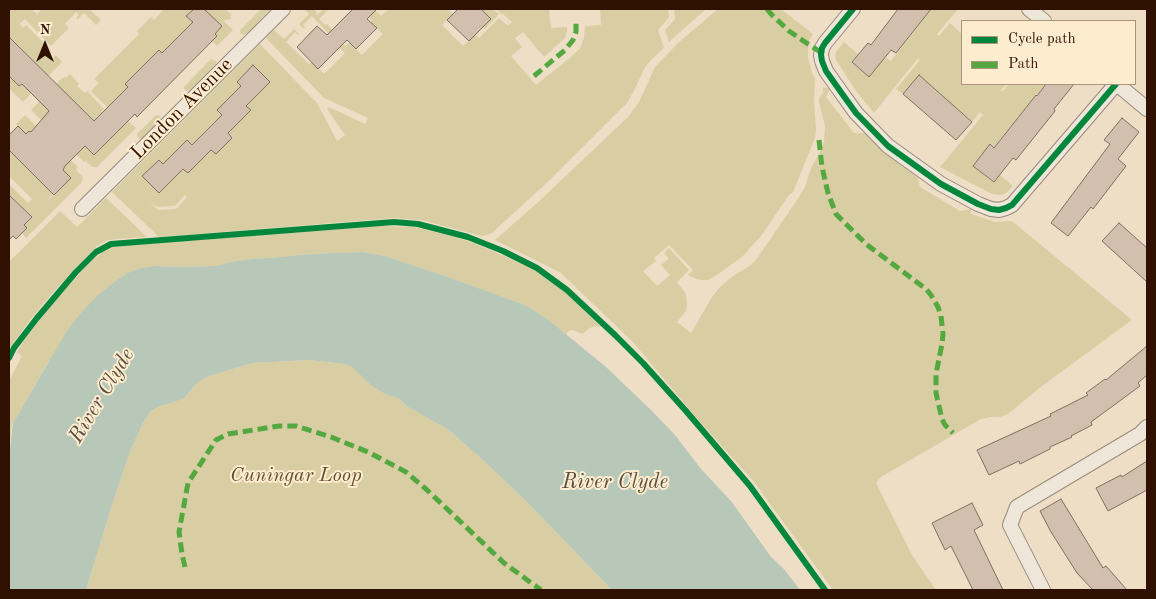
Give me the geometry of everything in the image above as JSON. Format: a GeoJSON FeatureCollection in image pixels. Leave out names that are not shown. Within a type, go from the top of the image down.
{"type":"FeatureCollection","features":[{"type":"Feature","properties":{"kind":"street","name":"London Avenue"},"geometry":{"type":"LineString","coordinates":[[82,209],[283,9]]}},
{"type":"Feature","properties":{"kind":"street"},"geometry":{"type":"LineString","coordinates":[[853,9],[825,43],[822,53],[822,61],[826,70],[843,95],[856,113],[888,146],[941,184],[991,209],[999,210],[1012,205],[1116,85]]}},
{"type":"Feature","properties":{"kind":"street"},"geometry":{"type":"LineString","coordinates":[[1029,9],[1043,20]]}},
{"type":"Feature","properties":{"kind":"street"},"geometry":{"type":"LineString","coordinates":[[1118,85],[1147,109]]}},
{"type":"Feature","properties":{"kind":"street"},"geometry":{"type":"LineString","coordinates":[[1043,590],[1010,525],[1016,507],[1140,434],[1147,427]]}},
{"type":"Feature","properties":{"kind":"green space"},"geometry":{"type":"Polygon","coordinates":[[[9,9],[31,9],[37,14],[42,9],[89,9],[101,20],[96,25],[84,13],[78,19],[76,18],[79,15],[76,12],[65,24],[69,28],[51,46],[25,19],[20,24],[23,28],[26,25],[44,43],[41,46],[53,58],[56,55],[62,62],[23,102],[9,88],[9,76],[19,86],[47,75],[9,37],[9,9]]]}},
{"type":"Feature","properties":{"kind":"green space"},"geometry":{"type":"Polygon","coordinates":[[[164,9],[194,9],[186,16],[193,22],[162,53],[159,50],[125,84],[128,87],[110,105],[136,128],[97,167],[93,167],[84,162],[31,110],[62,78],[70,74],[79,84],[77,86],[85,93],[87,91],[104,109],[102,111],[106,115],[110,110],[91,91],[99,83],[94,79],[139,34],[137,31],[151,17],[154,20],[164,9]],[[49,111],[47,114],[82,149],[85,146],[49,111]]]}},
{"type":"Feature","properties":{"kind":"green space"},"geometry":{"type":"Polygon","coordinates":[[[204,9],[225,9],[232,15],[229,20],[224,21],[233,30],[217,46],[212,41],[223,25],[221,26],[204,9]]]}},
{"type":"Feature","properties":{"kind":"green space"},"geometry":{"type":"Polygon","coordinates":[[[261,9],[271,9],[249,34],[243,35],[240,33],[240,30],[261,9]]]}},
{"type":"Feature","properties":{"kind":"green space"},"geometry":{"type":"Polygon","coordinates":[[[304,9],[314,9],[317,15],[324,9],[329,9],[319,19],[325,25],[327,24],[345,46],[349,43],[362,55],[383,34],[370,22],[372,20],[361,9],[373,9],[381,16],[389,9],[451,9],[449,10],[453,14],[442,25],[463,46],[475,35],[479,38],[499,18],[508,26],[512,22],[496,9],[549,9],[551,28],[567,27],[565,38],[544,57],[523,32],[515,38],[522,47],[511,56],[536,85],[580,48],[584,38],[585,26],[601,25],[600,9],[668,9],[669,17],[658,30],[664,48],[644,69],[627,103],[551,179],[492,233],[482,236],[421,220],[394,218],[159,237],[112,192],[260,44],[317,103],[337,141],[345,135],[327,109],[329,107],[365,124],[368,118],[324,98],[266,38],[274,30],[284,39],[294,29],[299,34],[295,32],[286,42],[309,64],[312,62],[324,74],[345,53],[312,16],[303,25],[306,28],[304,29],[299,24],[309,14],[304,9]],[[253,66],[237,82],[253,98],[253,66]],[[234,94],[218,110],[250,110],[234,94]],[[215,121],[199,137],[216,154],[232,138],[215,121]],[[188,141],[171,157],[188,173],[204,157],[188,141]],[[159,160],[143,176],[175,176],[159,160]],[[185,195],[175,206],[157,207],[150,203],[158,210],[176,209],[187,197],[185,195]]]}},
{"type":"Feature","properties":{"kind":"green space"},"geometry":{"type":"Polygon","coordinates":[[[493,9],[499,14],[485,29],[483,27],[491,19],[482,10],[493,9]]]}},
{"type":"Feature","properties":{"kind":"green space"},"geometry":{"type":"Polygon","coordinates":[[[674,9],[706,9],[669,42],[665,30],[675,19],[674,9]]]}},
{"type":"Feature","properties":{"kind":"green space"},"geometry":{"type":"Polygon","coordinates":[[[718,9],[781,9],[813,34],[809,41],[808,57],[815,78],[816,130],[815,138],[793,192],[761,236],[743,256],[717,275],[708,280],[701,280],[688,275],[693,270],[669,245],[654,258],[656,261],[643,271],[657,286],[670,275],[661,265],[669,259],[664,253],[669,248],[689,270],[677,282],[686,294],[687,306],[686,311],[677,322],[691,333],[720,287],[756,260],[805,187],[811,168],[824,141],[825,126],[819,102],[819,98],[823,93],[823,87],[830,89],[826,97],[854,133],[864,133],[918,178],[920,187],[960,211],[971,209],[971,214],[995,222],[1012,221],[1132,320],[1042,386],[1008,414],[981,419],[881,477],[876,483],[912,555],[936,590],[833,590],[754,482],[693,414],[633,342],[561,273],[495,240],[628,117],[639,102],[655,67],[678,43],[718,9]]]}},
{"type":"Feature","properties":{"kind":"green space"},"geometry":{"type":"Polygon","coordinates":[[[931,9],[958,9],[937,34],[939,36],[950,23],[961,33],[961,85],[1005,85],[1001,90],[1002,92],[1008,85],[1045,85],[994,147],[991,144],[973,166],[993,182],[1000,175],[1013,186],[1006,193],[1001,195],[992,194],[940,167],[983,115],[980,112],[972,122],[920,76],[903,94],[896,89],[920,60],[918,58],[874,113],[856,91],[835,56],[844,42],[858,54],[852,62],[869,76],[885,57],[891,61],[931,9]]]}},
{"type":"Feature","properties":{"kind":"green space"},"geometry":{"type":"Polygon","coordinates":[[[211,59],[216,61],[216,64],[201,79],[202,81],[193,90],[187,91],[184,89],[184,87],[211,59]]]}},
{"type":"Feature","properties":{"kind":"green space"},"geometry":{"type":"Polygon","coordinates":[[[25,115],[78,167],[76,170],[83,179],[26,238],[22,233],[27,228],[24,225],[32,216],[9,195],[9,184],[28,203],[32,199],[9,176],[9,150],[53,194],[48,200],[70,178],[63,170],[65,167],[29,131],[26,134],[16,124],[25,115]]]}},
{"type":"Feature","properties":{"kind":"green space"},"geometry":{"type":"Polygon","coordinates":[[[156,115],[161,120],[140,139],[137,134],[156,115]]]}},
{"type":"Feature","properties":{"kind":"green space"},"geometry":{"type":"Polygon","coordinates":[[[106,198],[147,237],[116,239],[106,241],[97,246],[42,305],[9,350],[9,262],[60,211],[77,227],[106,198]]]}},
{"type":"Feature","properties":{"kind":"green space"},"geometry":{"type":"Polygon","coordinates":[[[381,226],[414,227],[447,235],[474,243],[527,266],[563,290],[601,327],[595,326],[582,334],[573,330],[568,331],[566,335],[546,318],[525,305],[385,256],[362,252],[252,259],[217,266],[157,266],[48,363],[12,423],[9,451],[9,381],[22,356],[17,352],[53,303],[90,262],[105,250],[120,246],[381,226]]]}},
{"type":"Feature","properties":{"kind":"green space","name":"Cuningar Loop"},"geometry":{"type":"Polygon","coordinates":[[[309,360],[345,364],[352,367],[385,394],[398,398],[408,407],[449,430],[526,501],[612,590],[86,590],[131,449],[150,412],[159,406],[171,403],[188,394],[198,382],[209,376],[253,363],[309,360]]]}},
{"type":"Feature","properties":{"kind":"water","name":"River Clyde"},"geometry":{"type":"Polygon","coordinates":[[[362,252],[385,256],[448,277],[525,305],[546,318],[606,367],[675,435],[701,469],[731,501],[771,557],[784,569],[800,590],[612,590],[526,501],[449,430],[408,407],[398,398],[385,394],[371,385],[352,367],[345,364],[309,360],[253,363],[209,376],[198,382],[184,398],[159,406],[150,412],[131,449],[86,590],[9,590],[9,452],[13,423],[67,331],[96,297],[128,273],[141,268],[157,266],[217,266],[252,259],[362,252]]]}},
{"type":"Feature","properties":{"kind":"building"},"geometry":{"type":"Polygon","coordinates":[[[194,9],[204,9],[222,26],[215,34],[217,36],[137,117],[135,114],[94,155],[85,146],[65,166],[63,170],[71,178],[54,195],[9,150],[9,135],[18,126],[26,134],[29,131],[31,132],[49,111],[22,84],[19,86],[9,76],[9,37],[94,121],[128,87],[125,84],[159,50],[162,53],[193,22],[186,16],[194,9]]]}},
{"type":"Feature","properties":{"kind":"building"},"geometry":{"type":"Polygon","coordinates":[[[353,9],[377,9],[367,19],[377,28],[356,49],[347,40],[318,69],[297,47],[317,26],[327,35],[353,9]]]}},
{"type":"Feature","properties":{"kind":"building"},"geometry":{"type":"Polygon","coordinates":[[[458,9],[481,9],[491,19],[469,41],[447,20],[458,9]]]}},
{"type":"Feature","properties":{"kind":"building"},"geometry":{"type":"Polygon","coordinates":[[[898,9],[931,9],[896,53],[891,50],[869,77],[852,62],[868,43],[871,45],[898,9]]]}},
{"type":"Feature","properties":{"kind":"building"},"geometry":{"type":"Polygon","coordinates":[[[253,65],[270,82],[246,106],[251,110],[228,133],[232,138],[216,154],[211,150],[188,173],[183,169],[159,193],[142,176],[159,160],[163,164],[187,140],[192,145],[222,115],[217,110],[241,86],[237,82],[253,65]]]}},
{"type":"Feature","properties":{"kind":"building"},"geometry":{"type":"Polygon","coordinates":[[[919,75],[972,122],[956,140],[903,94],[919,75]]]}},
{"type":"Feature","properties":{"kind":"building"},"geometry":{"type":"Polygon","coordinates":[[[1045,85],[1073,85],[1016,160],[1013,158],[994,182],[973,166],[990,144],[994,148],[1045,85]]]}},
{"type":"Feature","properties":{"kind":"building"},"geometry":{"type":"Polygon","coordinates":[[[1122,118],[1139,132],[1118,159],[1126,166],[1093,209],[1091,207],[1068,236],[1051,223],[1110,144],[1104,140],[1122,118]]]}},
{"type":"Feature","properties":{"kind":"building"},"geometry":{"type":"Polygon","coordinates":[[[9,195],[32,217],[24,225],[27,228],[16,239],[13,236],[9,240],[9,195]]]}},
{"type":"Feature","properties":{"kind":"building"},"geometry":{"type":"Polygon","coordinates":[[[1119,223],[1147,248],[1147,282],[1102,241],[1119,223]]]}},
{"type":"Feature","properties":{"kind":"building"},"geometry":{"type":"Polygon","coordinates":[[[1147,346],[1147,375],[1138,383],[1140,386],[1091,422],[1092,425],[1072,437],[1020,464],[1019,461],[989,475],[977,450],[1051,416],[1050,414],[1088,395],[1086,393],[1106,380],[1147,346]]]}},
{"type":"Feature","properties":{"kind":"building"},"geometry":{"type":"Polygon","coordinates":[[[1147,461],[1147,490],[1108,511],[1096,488],[1121,475],[1122,477],[1147,461]]]}},
{"type":"Feature","properties":{"kind":"building"},"geometry":{"type":"Polygon","coordinates":[[[1061,499],[1103,568],[1106,566],[1127,590],[1093,590],[1077,573],[1040,511],[1061,499]]]}},
{"type":"Feature","properties":{"kind":"building"},"geometry":{"type":"Polygon","coordinates":[[[972,503],[983,525],[974,530],[1003,590],[973,590],[951,546],[945,550],[932,523],[972,503]]]}},
{"type":"Feature","properties":{"kind":"marked path"},"geometry":{"type":"LineString","coordinates":[[767,9],[789,31],[822,53]]}},
{"type":"Feature","properties":{"kind":"marked path"},"geometry":{"type":"LineString","coordinates":[[534,76],[565,50],[573,40],[576,32],[576,23]]}},
{"type":"Feature","properties":{"kind":"marked path"},"geometry":{"type":"LineString","coordinates":[[819,140],[822,167],[828,193],[836,214],[866,244],[926,289],[938,307],[943,334],[936,374],[936,393],[942,419],[953,433]]}},
{"type":"Feature","properties":{"kind":"marked path"},"geometry":{"type":"LineString","coordinates":[[185,567],[179,532],[188,483],[216,440],[228,434],[279,426],[296,426],[331,437],[368,452],[406,472],[504,563],[541,590]]}},
{"type":"Feature","properties":{"kind":"cycle path"},"geometry":{"type":"LineString","coordinates":[[853,9],[822,48],[822,61],[826,71],[856,113],[888,146],[941,184],[991,209],[999,210],[1012,205],[1115,85]]}},
{"type":"Feature","properties":{"kind":"cycle path"},"geometry":{"type":"LineString","coordinates":[[9,358],[14,348],[37,318],[76,272],[96,252],[111,244],[394,222],[418,224],[468,237],[503,251],[537,268],[567,290],[615,335],[686,411],[750,486],[825,590]]}}]}
